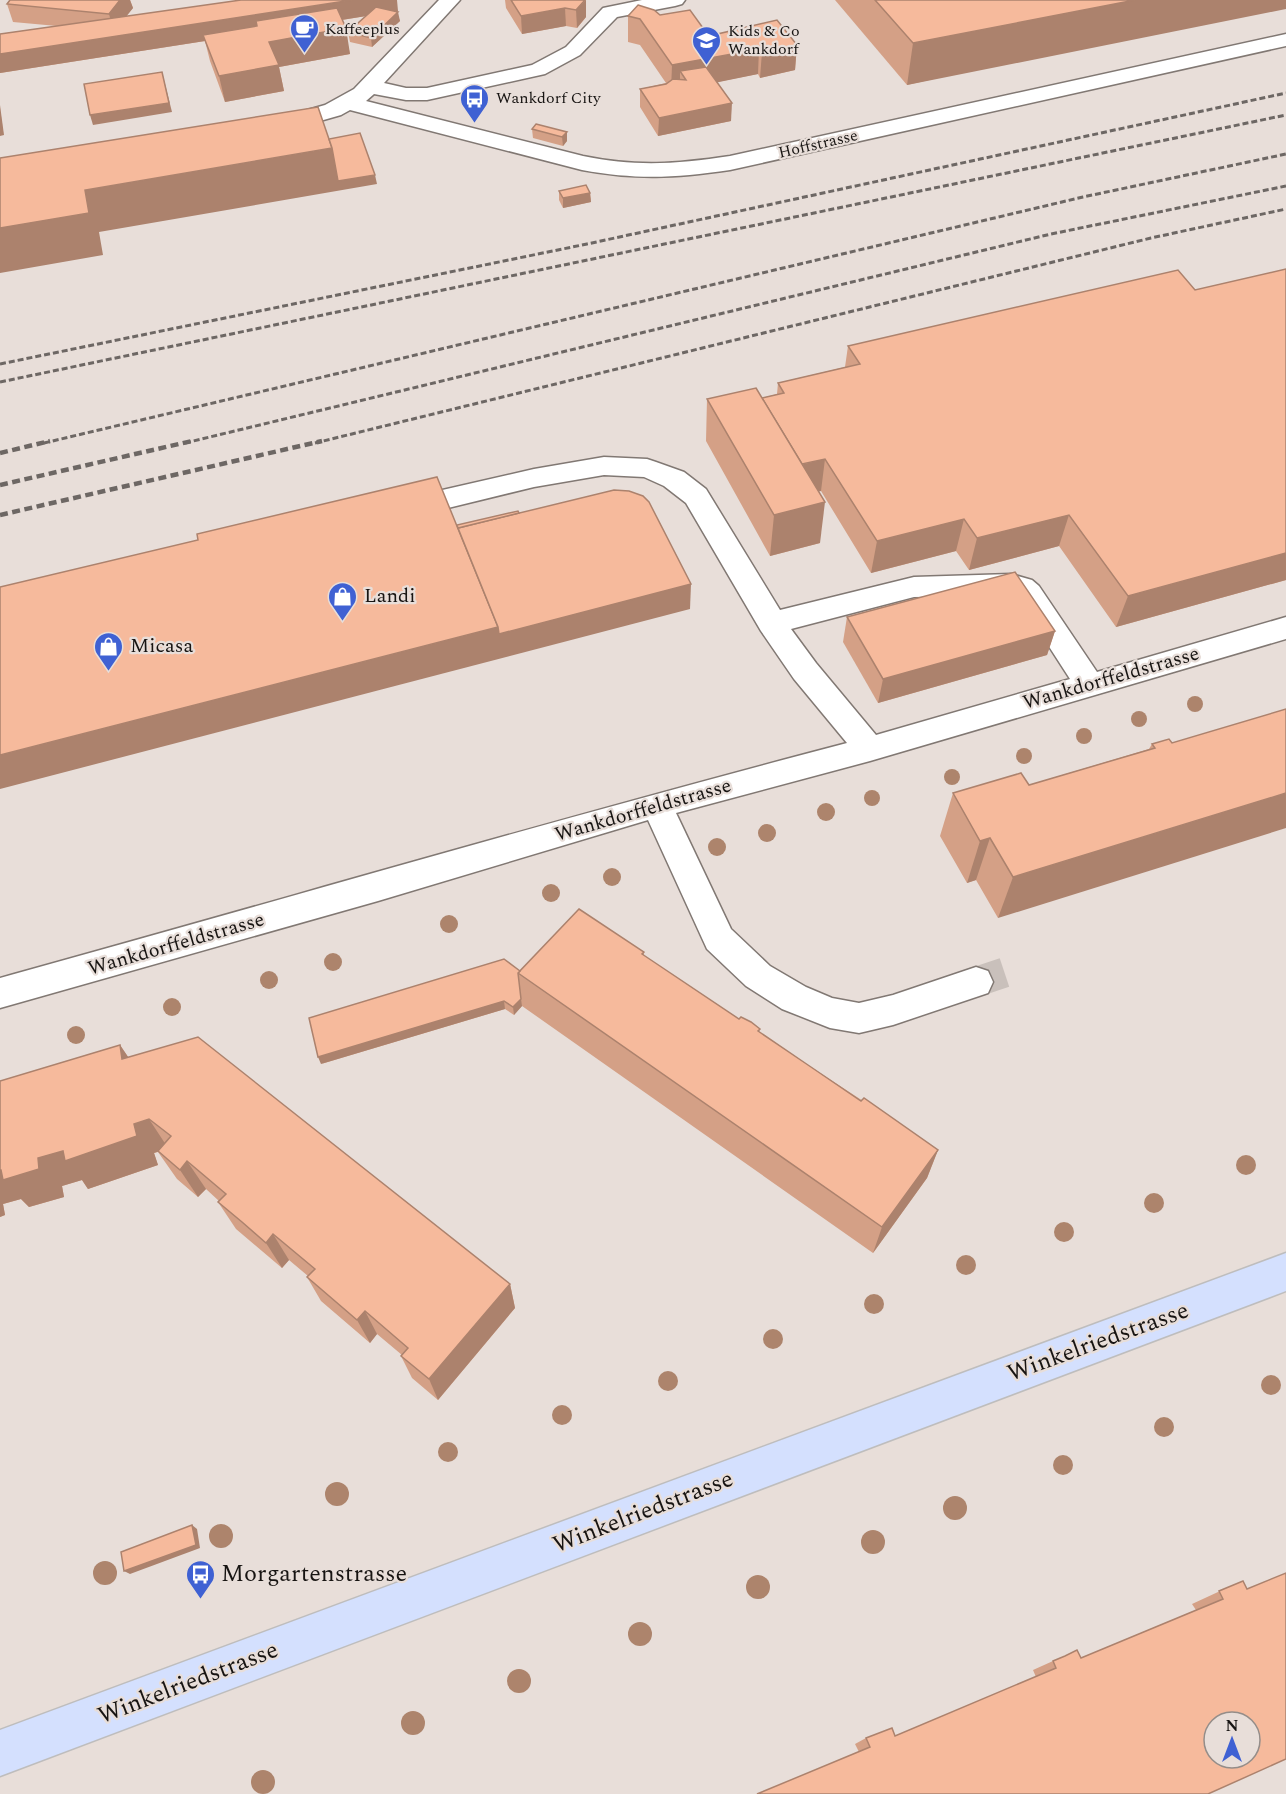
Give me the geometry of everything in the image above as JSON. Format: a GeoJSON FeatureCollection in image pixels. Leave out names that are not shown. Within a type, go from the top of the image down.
{"type":"FeatureCollection","features":[{"type":"Feature","properties":{"kind":"main road","name":"Winkelriedstrasse"},"geometry":{"type":"LineString","coordinates":[[0,1753],[1286,1272]]}},
{"type":"Feature","properties":{"kind":"street"},"geometry":{"type":"LineString","coordinates":[[254,130],[316,116],[349,103],[369,87],[450,0]]}},
{"type":"Feature","properties":{"kind":"street"},"geometry":{"type":"LineString","coordinates":[[538,70],[573,51],[610,12],[675,0]]}},
{"type":"Feature","properties":{"kind":"street"},"geometry":{"type":"LineString","coordinates":[[619,32],[641,6]]}},
{"type":"Feature","properties":{"kind":"street","name":"Hoffstrasse"},"geometry":{"type":"LineString","coordinates":[[349,103],[590,165],[635,172],[676,171],[730,163],[1286,40]]}},
{"type":"Feature","properties":{"kind":"street"},"geometry":{"type":"LineString","coordinates":[[369,87],[406,94],[428,94],[508,78],[602,50]]}},
{"type":"Feature","properties":{"kind":"street"},"geometry":{"type":"LineString","coordinates":[[376,515],[534,478],[591,468],[617,466],[647,468],[674,479],[696,496],[771,623],[805,671],[870,748]]}},
{"type":"Feature","properties":{"kind":"street"},"geometry":{"type":"LineString","coordinates":[[771,623],[914,587],[1011,584],[1022,587],[1029,593],[1089,684]]}},
{"type":"Feature","properties":{"kind":"street","name":"Wankdorffeldstrasse"},"geometry":{"type":"LineString","coordinates":[[0,993],[657,805],[870,748],[1286,628]]}},
{"type":"Feature","properties":{"kind":"street"},"geometry":{"type":"LineString","coordinates":[[657,805],[719,939],[758,976],[794,998],[830,1013],[859,1018],[893,1010],[976,982]]}},
{"type":"Feature","properties":{"kind":"building"},"geometry":{"type":"Polygon","coordinates":[[[10,0],[120,0],[109,14],[7,4],[10,0]]]}},
{"type":"Feature","properties":{"kind":"building"},"geometry":{"type":"Polygon","coordinates":[[[241,0],[352,0],[0,54],[0,34],[241,0]]]}},
{"type":"Feature","properties":{"kind":"building"},"geometry":{"type":"Polygon","coordinates":[[[511,0],[585,0],[576,10],[565,8],[521,16],[511,0]]]}},
{"type":"Feature","properties":{"kind":"building"},"geometry":{"type":"Polygon","coordinates":[[[875,0],[1135,0],[913,43],[875,0]]]}},
{"type":"Feature","properties":{"kind":"building"},"geometry":{"type":"Polygon","coordinates":[[[638,5],[654,10],[660,15],[690,10],[703,28],[711,30],[713,35],[777,20],[797,45],[762,52],[759,49],[672,65],[640,19],[628,16],[638,5]]]}},
{"type":"Feature","properties":{"kind":"building"},"geometry":{"type":"Polygon","coordinates":[[[376,7],[398,12],[371,38],[348,32],[376,7]]]}},
{"type":"Feature","properties":{"kind":"building"},"geometry":{"type":"Polygon","coordinates":[[[337,8],[346,28],[269,42],[279,65],[219,76],[203,35],[257,26],[256,21],[337,8]]]}},
{"type":"Feature","properties":{"kind":"building"},"geometry":{"type":"Polygon","coordinates":[[[706,67],[732,103],[659,118],[640,89],[666,84],[673,79],[686,80],[680,71],[706,67]]]}},
{"type":"Feature","properties":{"kind":"building"},"geometry":{"type":"Polygon","coordinates":[[[162,72],[169,103],[90,115],[84,84],[162,72]]]}},
{"type":"Feature","properties":{"kind":"building"},"geometry":{"type":"Polygon","coordinates":[[[318,107],[332,148],[85,190],[89,213],[0,228],[0,158],[318,107]]]}},
{"type":"Feature","properties":{"kind":"building"},"geometry":{"type":"Polygon","coordinates":[[[536,124],[567,132],[562,137],[532,129],[536,124]]]}},
{"type":"Feature","properties":{"kind":"building"},"geometry":{"type":"Polygon","coordinates":[[[360,133],[375,175],[338,181],[329,139],[360,133]]]}},
{"type":"Feature","properties":{"kind":"building"},"geometry":{"type":"Polygon","coordinates":[[[586,185],[590,193],[563,198],[559,191],[586,185]]]}},
{"type":"Feature","properties":{"kind":"building"},"geometry":{"type":"Polygon","coordinates":[[[1286,269],[1286,553],[1128,596],[1069,515],[977,538],[964,519],[877,541],[825,459],[802,464],[762,398],[784,393],[778,383],[860,364],[848,346],[1178,270],[1195,290],[1286,269]]]}},
{"type":"Feature","properties":{"kind":"building"},"geometry":{"type":"Polygon","coordinates":[[[756,388],[825,502],[774,515],[707,399],[756,388]]]}},
{"type":"Feature","properties":{"kind":"building"},"geometry":{"type":"Polygon","coordinates":[[[437,477],[498,627],[0,755],[0,587],[198,540],[197,534],[437,477]]]}},
{"type":"Feature","properties":{"kind":"building"},"geometry":{"type":"Polygon","coordinates":[[[614,490],[629,491],[643,496],[649,502],[691,584],[499,634],[458,528],[614,490]]]}},
{"type":"Feature","properties":{"kind":"building"},"geometry":{"type":"Polygon","coordinates":[[[518,511],[519,513],[458,528],[457,525],[518,511]]]}},
{"type":"Feature","properties":{"kind":"building"},"geometry":{"type":"Polygon","coordinates":[[[1015,572],[1055,631],[883,679],[847,617],[1015,572]]]}},
{"type":"Feature","properties":{"kind":"building"},"geometry":{"type":"Polygon","coordinates":[[[1286,709],[1286,793],[1013,877],[990,838],[980,841],[953,793],[1021,773],[1029,785],[1155,748],[1152,744],[1169,739],[1172,743],[1286,709]]]}},
{"type":"Feature","properties":{"kind":"building"},"geometry":{"type":"Polygon","coordinates":[[[579,909],[644,952],[642,954],[739,1019],[741,1017],[751,1022],[760,1029],[758,1031],[861,1101],[864,1098],[938,1150],[882,1227],[518,973],[579,909]]]}},
{"type":"Feature","properties":{"kind":"building"},"geometry":{"type":"Polygon","coordinates":[[[504,959],[520,971],[518,973],[521,999],[513,1007],[504,1001],[318,1057],[309,1018],[504,959]]]}},
{"type":"Feature","properties":{"kind":"building"},"geometry":{"type":"Polygon","coordinates":[[[198,1037],[510,1284],[429,1379],[401,1356],[408,1348],[365,1311],[357,1320],[307,1277],[315,1269],[273,1234],[266,1243],[218,1202],[226,1194],[187,1161],[180,1170],[158,1151],[171,1136],[149,1119],[134,1124],[137,1136],[65,1161],[63,1151],[38,1158],[39,1169],[3,1180],[0,1170],[0,1081],[120,1045],[122,1059],[198,1037]]]}},
{"type":"Feature","properties":{"kind":"building"},"geometry":{"type":"Polygon","coordinates":[[[192,1525],[196,1545],[124,1571],[121,1552],[192,1525]]]}},
{"type":"Feature","properties":{"kind":"building"},"geometry":{"type":"Polygon","coordinates":[[[1286,1573],[1286,1759],[1262,1770],[1262,1710],[1202,1710],[1202,1770],[1261,1770],[1208,1794],[757,1794],[870,1747],[866,1738],[892,1728],[895,1736],[1056,1668],[1053,1661],[1077,1650],[1081,1658],[1223,1599],[1219,1591],[1243,1581],[1247,1589],[1286,1573]]]}},
{"type":"Feature","properties":{"kind":"tunnel"},"geometry":{"type":"LineString","coordinates":[[976,982],[1018,968]]}},
{"type":"Feature","properties":{"kind":"railway"},"geometry":{"type":"LineString","coordinates":[[0,364],[587,244],[1286,93]]}},
{"type":"Feature","properties":{"kind":"railway"},"geometry":{"type":"LineString","coordinates":[[0,382],[1286,115]]}},
{"type":"Feature","properties":{"kind":"railway"},"geometry":{"type":"LineString","coordinates":[[44,443],[1083,197],[1286,154]]}},
{"type":"Feature","properties":{"kind":"railway"},"geometry":{"type":"LineString","coordinates":[[185,443],[1051,234],[1286,186]]}},
{"type":"Feature","properties":{"kind":"railway"},"geometry":{"type":"LineString","coordinates":[[315,443],[1151,238],[1286,209]]}},
{"type":"Feature","properties":{"kind":"railway"},"geometry":{"type":"LineString","coordinates":[[0,453],[50,441]]}},
{"type":"Feature","properties":{"kind":"railway"},"geometry":{"type":"LineString","coordinates":[[0,485],[192,441]]}},
{"type":"Feature","properties":{"kind":"railway"},"geometry":{"type":"LineString","coordinates":[[0,515],[322,441]]}},
{"type":"Feature","properties":{"kind":"place","name":"Kaffeeplus"},"geometry":{"type":"Point","coordinates":[304,54]}},
{"type":"Feature","properties":{"kind":"place","name":"Kids & Co Wankdorf"},"geometry":{"type":"Point","coordinates":[707,66]}},
{"type":"Feature","properties":{"kind":"place","name":"Wankdorf City"},"geometry":{"type":"Point","coordinates":[475,124]}},
{"type":"Feature","properties":{"kind":"place","name":"Landi"},"geometry":{"type":"Point","coordinates":[343,622]}},
{"type":"Feature","properties":{"kind":"place","name":"Micasa"},"geometry":{"type":"Point","coordinates":[109,672]}},
{"type":"Feature","properties":{"kind":"place","name":"Morgartenstrasse"},"geometry":{"type":"Point","coordinates":[200,1600]}}]}
